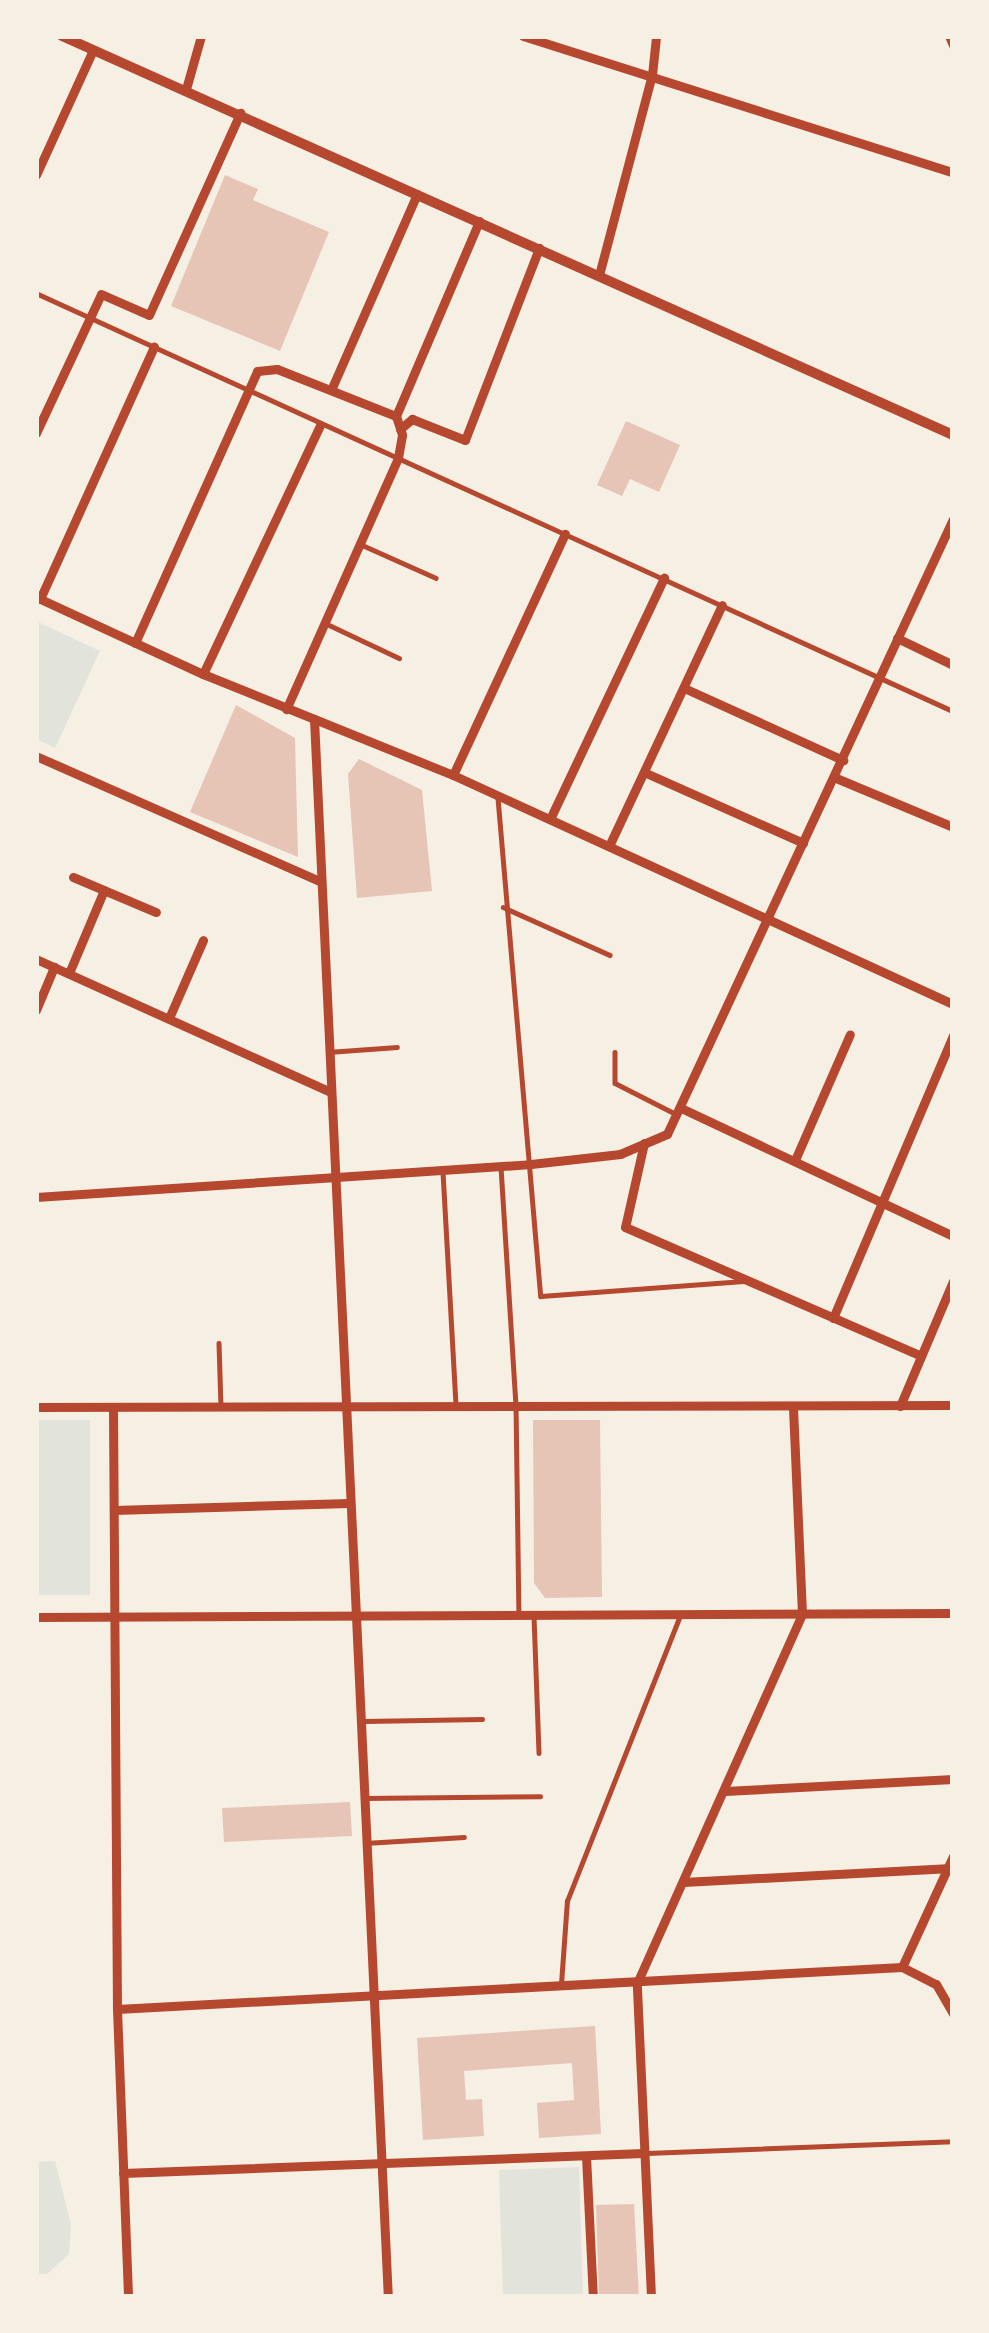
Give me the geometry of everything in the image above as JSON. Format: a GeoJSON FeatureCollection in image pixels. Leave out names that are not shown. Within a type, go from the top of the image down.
{"type":"FeatureCollection","features":[{"type":"Feature","properties":{"kind":"street"},"geometry":{"type":"LineString","coordinates":[[62,36],[953,435]]}},
{"type":"Feature","properties":{"kind":"street"},"geometry":{"type":"LineString","coordinates":[[186,89],[201,36]]}},
{"type":"Feature","properties":{"kind":"street"},"geometry":{"type":"LineString","coordinates":[[524,36],[953,172]]}},
{"type":"Feature","properties":{"kind":"street"},"geometry":{"type":"LineString","coordinates":[[599,275],[652,75],[656,36]]}},
{"type":"Feature","properties":{"kind":"street"},"geometry":{"type":"LineString","coordinates":[[949,36],[953,45]]}},
{"type":"Feature","properties":{"kind":"street"},"geometry":{"type":"LineString","coordinates":[[36,176],[94,50]]}},
{"type":"Feature","properties":{"kind":"street"},"geometry":{"type":"LineString","coordinates":[[36,433],[101,294],[149,315],[240,113]]}},
{"type":"Feature","properties":{"kind":"street"},"geometry":{"type":"LineString","coordinates":[[331,390],[417,194]]}},
{"type":"Feature","properties":{"kind":"street"},"geometry":{"type":"LineString","coordinates":[[286,709],[398,458],[396,416],[479,221]]}},
{"type":"Feature","properties":{"kind":"street"},"geometry":{"type":"LineString","coordinates":[[400,429],[412,419],[465,440],[539,248]]}},
{"type":"Feature","properties":{"kind":"street"},"geometry":{"type":"LineString","coordinates":[[154,347],[38,598],[203,674],[453,775],[953,1004]]}},
{"type":"Feature","properties":{"kind":"street"},"geometry":{"type":"LineString","coordinates":[[135,643],[257,371],[277,369],[396,416]]}},
{"type":"Feature","properties":{"kind":"street"},"geometry":{"type":"LineString","coordinates":[[203,674],[320,424]]}},
{"type":"Feature","properties":{"kind":"street"},"geometry":{"type":"LineString","coordinates":[[36,1197],[501,1167],[620,1154],[667,1134],[953,519]]}},
{"type":"Feature","properties":{"kind":"street"},"geometry":{"type":"LineString","coordinates":[[453,775],[565,534]]}},
{"type":"Feature","properties":{"kind":"street"},"geometry":{"type":"LineString","coordinates":[[550,819],[664,578]]}},
{"type":"Feature","properties":{"kind":"street"},"geometry":{"type":"LineString","coordinates":[[609,846],[722,605]]}},
{"type":"Feature","properties":{"kind":"street"},"geometry":{"type":"LineString","coordinates":[[897,638],[953,664]]}},
{"type":"Feature","properties":{"kind":"street"},"geometry":{"type":"LineString","coordinates":[[684,688],[843,760]]}},
{"type":"Feature","properties":{"kind":"street"},"geometry":{"type":"LineString","coordinates":[[314,719],[388,2297]]}},
{"type":"Feature","properties":{"kind":"street"},"geometry":{"type":"LineString","coordinates":[[37,758],[320,880]]}},
{"type":"Feature","properties":{"kind":"street"},"geometry":{"type":"LineString","coordinates":[[646,772],[803,843]]}},
{"type":"Feature","properties":{"kind":"street"},"geometry":{"type":"LineString","coordinates":[[836,778],[953,827]]}},
{"type":"Feature","properties":{"kind":"street"},"geometry":{"type":"LineString","coordinates":[[73,877],[156,912]]}},
{"type":"Feature","properties":{"kind":"street"},"geometry":{"type":"LineString","coordinates":[[69,974],[104,890]]}},
{"type":"Feature","properties":{"kind":"street"},"geometry":{"type":"LineString","coordinates":[[169,1018],[202,940]]}},
{"type":"Feature","properties":{"kind":"street"},"geometry":{"type":"LineString","coordinates":[[36,959],[330,1092]]}},
{"type":"Feature","properties":{"kind":"street"},"geometry":{"type":"LineString","coordinates":[[36,1010],[54,967]]}},
{"type":"Feature","properties":{"kind":"street"},"geometry":{"type":"LineString","coordinates":[[795,1160],[850,1034]]}},
{"type":"Feature","properties":{"kind":"street"},"geometry":{"type":"LineString","coordinates":[[833,1318],[953,1035]]}},
{"type":"Feature","properties":{"kind":"street"},"geometry":{"type":"LineString","coordinates":[[679,1112],[795,1160],[953,1236]]}},
{"type":"Feature","properties":{"kind":"street"},"geometry":{"type":"LineString","coordinates":[[644,1143],[625,1227],[921,1356]]}},
{"type":"Feature","properties":{"kind":"street"},"geometry":{"type":"LineString","coordinates":[[900,1406],[953,1281]]}},
{"type":"Feature","properties":{"kind":"street"},"geometry":{"type":"LineString","coordinates":[[36,1407],[344,1402],[793,1408],[953,1405]]}},
{"type":"Feature","properties":{"kind":"street"},"geometry":{"type":"LineString","coordinates":[[113,1408],[117,2009],[128,2297]]}},
{"type":"Feature","properties":{"kind":"street"},"geometry":{"type":"LineString","coordinates":[[651,2297],[638,1983],[802,1614],[793,1408]]}},
{"type":"Feature","properties":{"kind":"street"},"geometry":{"type":"LineString","coordinates":[[114,1510],[349,1503]]}},
{"type":"Feature","properties":{"kind":"street"},"geometry":{"type":"LineString","coordinates":[[36,1617],[953,1613]]}},
{"type":"Feature","properties":{"kind":"street"},"geometry":{"type":"LineString","coordinates":[[725,1791],[953,1779]]}},
{"type":"Feature","properties":{"kind":"street"},"geometry":{"type":"LineString","coordinates":[[902,1966],[953,1856]]}},
{"type":"Feature","properties":{"kind":"street"},"geometry":{"type":"LineString","coordinates":[[683,1882],[947,1868]]}},
{"type":"Feature","properties":{"kind":"street"},"geometry":{"type":"LineString","coordinates":[[117,2009],[561,1989],[902,1966],[936,1984],[953,2013]]}},
{"type":"Feature","properties":{"kind":"street"},"geometry":{"type":"LineString","coordinates":[[123,2173],[381,2159],[644,2153]]}},
{"type":"Feature","properties":{"kind":"street"},"geometry":{"type":"LineString","coordinates":[[586,2156],[593,2297]]}},
{"type":"Feature","properties":{"kind":"lane"},"geometry":{"type":"LineString","coordinates":[[36,293],[953,712]]}},
{"type":"Feature","properties":{"kind":"lane"},"geometry":{"type":"LineString","coordinates":[[360,544],[436,578]]}},
{"type":"Feature","properties":{"kind":"lane"},"geometry":{"type":"LineString","coordinates":[[325,623],[399,658]]}},
{"type":"Feature","properties":{"kind":"lane"},"geometry":{"type":"LineString","coordinates":[[498,795],[503,907],[541,1296],[749,1281]]}},
{"type":"Feature","properties":{"kind":"lane"},"geometry":{"type":"LineString","coordinates":[[503,907],[610,955]]}},
{"type":"Feature","properties":{"kind":"lane"},"geometry":{"type":"LineString","coordinates":[[328,1052],[398,1047]]}},
{"type":"Feature","properties":{"kind":"lane"},"geometry":{"type":"LineString","coordinates":[[615,1052],[615,1083],[679,1112]]}},
{"type":"Feature","properties":{"kind":"lane"},"geometry":{"type":"LineString","coordinates":[[501,1167],[516,1404],[519,1616]]}},
{"type":"Feature","properties":{"kind":"lane"},"geometry":{"type":"LineString","coordinates":[[443,1172],[456,1404]]}},
{"type":"Feature","properties":{"kind":"lane"},"geometry":{"type":"LineString","coordinates":[[219,1343],[221,1406]]}},
{"type":"Feature","properties":{"kind":"lane"},"geometry":{"type":"LineString","coordinates":[[561,1989],[567,1901],[680,1615]]}},
{"type":"Feature","properties":{"kind":"lane"},"geometry":{"type":"LineString","coordinates":[[534,1616],[539,1753]]}},
{"type":"Feature","properties":{"kind":"lane"},"geometry":{"type":"LineString","coordinates":[[359,1721],[482,1719]]}},
{"type":"Feature","properties":{"kind":"lane"},"geometry":{"type":"LineString","coordinates":[[363,1798],[540,1796]]}},
{"type":"Feature","properties":{"kind":"lane"},"geometry":{"type":"LineString","coordinates":[[365,1843],[464,1837]]}},
{"type":"Feature","properties":{"kind":"lane"},"geometry":{"type":"LineString","coordinates":[[644,2153],[953,2141]]}},
{"type":"Feature","properties":{"kind":"shaded area"},"geometry":{"type":"Polygon","coordinates":[[[36,621],[100,651],[55,748],[36,739],[36,621]]]}},
{"type":"Feature","properties":{"kind":"shaded area"},"geometry":{"type":"Polygon","coordinates":[[[36,1420],[90,1420],[90,1595],[36,1595],[36,1420]]]}},
{"type":"Feature","properties":{"kind":"shaded area"},"geometry":{"type":"Polygon","coordinates":[[[55,2161],[71,2225],[69,2254],[47,2274],[36,2274],[36,2162],[55,2161]]]}},
{"type":"Feature","properties":{"kind":"shaded area"},"geometry":{"type":"Polygon","coordinates":[[[579,2167],[583,2294],[503,2297],[499,2170],[579,2167]]]}},
{"type":"Feature","properties":{"kind":"building"},"geometry":{"type":"Polygon","coordinates":[[[225,175],[258,189],[253,200],[329,232],[280,351],[171,306],[225,175]]]}},
{"type":"Feature","properties":{"kind":"building"},"geometry":{"type":"Polygon","coordinates":[[[626,421],[680,445],[659,492],[630,479],[622,496],[597,485],[626,421]]]}},
{"type":"Feature","properties":{"kind":"building"},"geometry":{"type":"Polygon","coordinates":[[[236,705],[295,738],[298,857],[190,812],[236,705]]]}},
{"type":"Feature","properties":{"kind":"building"},"geometry":{"type":"Polygon","coordinates":[[[359,759],[422,790],[432,891],[357,898],[348,774],[359,759]]]}},
{"type":"Feature","properties":{"kind":"building"},"geometry":{"type":"Polygon","coordinates":[[[533,1420],[600,1420],[602,1597],[545,1598],[534,1583],[533,1420]]]}},
{"type":"Feature","properties":{"kind":"building"},"geometry":{"type":"Polygon","coordinates":[[[350,1802],[352,1836],[224,1842],[222,1808],[350,1802]]]}},
{"type":"Feature","properties":{"kind":"building"},"geometry":{"type":"Polygon","coordinates":[[[595,2026],[601,2134],[539,2138],[537,2103],[574,2100],[572,2063],[464,2071],[466,2100],[482,2099],[484,2136],[423,2140],[417,2038],[595,2026]]]}},
{"type":"Feature","properties":{"kind":"building"},"geometry":{"type":"Polygon","coordinates":[[[634,2204],[639,2297],[599,2297],[596,2205],[634,2204]]]}}]}
